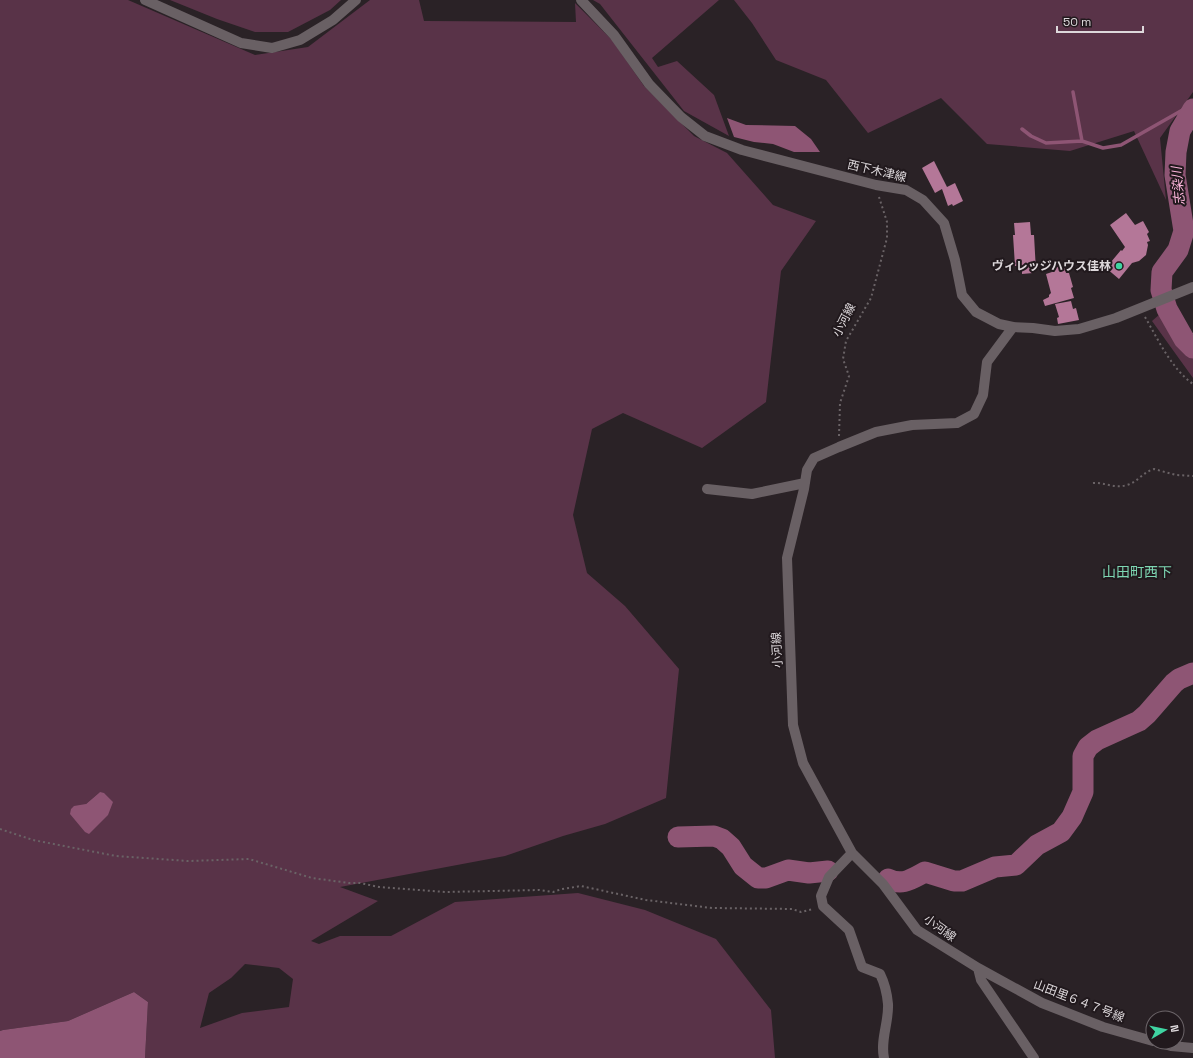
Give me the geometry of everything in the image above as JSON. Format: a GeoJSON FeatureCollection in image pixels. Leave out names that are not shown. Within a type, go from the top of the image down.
{"type":"FeatureCollection","features":[{"type":"Feature","properties":{"kind":"street"},"geometry":{"type":"LineString","coordinates":[[145,0],[242,43],[272,48],[300,40],[333,20],[356,0]]}},
{"type":"Feature","properties":{"kind":"street","name":"西下木津線"},"geometry":{"type":"LineString","coordinates":[[581,0],[614,35],[649,84],[681,117],[705,136],[742,150],[876,185],[906,190],[923,200],[944,223],[955,260],[962,295],[976,312],[999,324],[1013,327],[1056,330],[1079,329],[1144,308],[1193,287]]}},
{"type":"Feature","properties":{"kind":"street"},"geometry":{"type":"LineString","coordinates":[[838,447],[876,432],[912,425],[957,423],[974,414],[983,395],[987,362],[1013,327]]}},
{"type":"Feature","properties":{"kind":"street","name":"小河線"},"geometry":{"type":"LineString","coordinates":[[838,447],[814,458],[807,470],[787,558],[793,725],[802,763],[852,853],[883,884],[917,930],[978,968]]}},
{"type":"Feature","properties":{"kind":"street"},"geometry":{"type":"LineString","coordinates":[[707,489],[752,494],[805,483]]}},
{"type":"Feature","properties":{"kind":"street"},"geometry":{"type":"LineString","coordinates":[[852,853],[829,877],[822,896],[823,906],[849,930],[862,967],[880,974],[885,985],[888,1005],[884,1033],[884,1058]]}},
{"type":"Feature","properties":{"kind":"street"},"geometry":{"type":"LineString","coordinates":[[978,968],[981,980],[1034,1058]]}},
{"type":"Feature","properties":{"kind":"street","name":"山田里６４７号線"},"geometry":{"type":"LineString","coordinates":[[978,968],[1042,1003],[1103,1027],[1145,1039]]}},
{"type":"Feature","properties":{"kind":"path","name":"小河線"},"geometry":{"type":"LineString","coordinates":[[838,447],[840,403],[849,376],[843,359],[846,342],[870,298],[887,238],[887,222],[876,185]]}},
{"type":"Feature","properties":{"kind":"path"},"geometry":{"type":"LineString","coordinates":[[1144,308],[1174,365],[1182,375],[1193,384]]}},
{"type":"Feature","properties":{"kind":"path"},"geometry":{"type":"LineString","coordinates":[[1092,483],[1100,483],[1118,487],[1127,485],[1154,469],[1176,475],[1193,476]]}},
{"type":"Feature","properties":{"kind":"path"},"geometry":{"type":"LineString","coordinates":[[0,829],[32,840],[116,856],[188,861],[250,859],[312,878],[360,883],[379,887],[445,892],[476,890],[539,890],[552,892],[581,886],[646,900],[712,908],[792,909],[802,912],[823,906]]}},
{"type":"Feature","properties":{"kind":"shaded area"},"geometry":{"type":"Polygon","coordinates":[[[0,0],[128,0],[255,55],[308,47],[370,0],[419,0],[424,21],[576,22],[575,3],[612,40],[644,86],[694,136],[727,153],[773,205],[816,221],[781,271],[766,402],[702,448],[623,413],[592,429],[573,515],[587,573],[625,606],[679,669],[666,798],[605,824],[563,836],[505,856],[340,887],[378,901],[311,941],[319,944],[340,936],[391,936],[455,902],[578,893],[645,910],[716,939],[771,1010],[775,1058],[145,1058],[148,1002],[134,992],[68,1021],[0,1031],[0,0]],[[100,792],[86,804],[85,832],[100,792]],[[245,964],[231,978],[209,993],[200,1028],[242,1013],[289,1007],[293,979],[279,968],[245,964]]]}},
{"type":"Feature","properties":{"kind":"shaded area"},"geometry":{"type":"Polygon","coordinates":[[[170,0],[341,0],[330,10],[288,32],[255,32],[217,19],[170,0]]]}},
{"type":"Feature","properties":{"kind":"shaded area"},"geometry":{"type":"Polygon","coordinates":[[[593,0],[719,0],[652,58],[658,67],[677,61],[714,95],[729,136],[684,111],[600,4],[593,0]]]}},
{"type":"Feature","properties":{"kind":"shaded area"},"geometry":{"type":"Polygon","coordinates":[[[734,0],[1193,0],[1193,92],[1160,138],[1166,200],[1134,131],[1070,151],[987,144],[941,98],[868,133],[826,80],[776,60],[752,23],[734,0]]]}},
{"type":"Feature","properties":{"kind":"shaded area"},"geometry":{"type":"Polygon","coordinates":[[[727,118],[746,125],[795,126],[811,139],[820,152],[794,152],[773,144],[754,142],[734,137],[727,118]]]}},
{"type":"Feature","properties":{"kind":"shaded area"},"geometry":{"type":"Polygon","coordinates":[[[1160,314],[1193,355],[1193,378],[1152,321],[1160,314]]]}},
{"type":"Feature","properties":{"kind":"shaded area"},"geometry":{"type":"Polygon","coordinates":[[[100,792],[104,793],[113,802],[108,815],[89,834],[85,832],[70,814],[71,809],[74,806],[86,804],[100,792]]]}},
{"type":"Feature","properties":{"kind":"shaded area"},"geometry":{"type":"Polygon","coordinates":[[[134,992],[148,1002],[145,1058],[0,1058],[0,1031],[68,1021],[134,992]]]}},
{"type":"Feature","properties":{"kind":"building"},"geometry":{"type":"Polygon","coordinates":[[[934,161],[947,187],[955,183],[963,201],[953,206],[952,204],[948,206],[942,189],[935,193],[922,168],[934,161]]]}},
{"type":"Feature","properties":{"kind":"building"},"geometry":{"type":"Polygon","coordinates":[[[1126,213],[1135,225],[1143,221],[1149,232],[1147,234],[1150,241],[1147,242],[1148,245],[1146,255],[1139,261],[1132,263],[1119,279],[1106,268],[1125,247],[1110,225],[1126,213]]]}},
{"type":"Feature","properties":{"kind":"building"},"geometry":{"type":"Polygon","coordinates":[[[1030,222],[1031,235],[1034,235],[1036,271],[1033,271],[1033,273],[1022,274],[1022,271],[1020,271],[1020,266],[1015,266],[1013,235],[1015,235],[1014,223],[1030,222]]]}},
{"type":"Feature","properties":{"kind":"building"},"geometry":{"type":"Polygon","coordinates":[[[1064,265],[1066,273],[1069,273],[1074,298],[1045,306],[1043,300],[1049,297],[1051,293],[1046,274],[1052,272],[1051,269],[1064,265]]]}},
{"type":"Feature","properties":{"kind":"building"},"geometry":{"type":"Polygon","coordinates":[[[1071,301],[1073,309],[1076,308],[1079,320],[1058,324],[1057,318],[1059,317],[1055,304],[1071,301]]]}},
{"type":"Feature","properties":{"kind":"waterway"},"geometry":{"type":"LineString","coordinates":[[1073,92],[1082,141]]}},
{"type":"Feature","properties":{"kind":"waterway"},"geometry":{"type":"LineString","coordinates":[[1022,129],[1031,136],[1046,143],[1082,141],[1103,148],[1121,145],[1193,104]]}},
{"type":"Feature","properties":{"kind":"waterway","name":"志染川"},"geometry":{"type":"LineString","coordinates":[[1193,109],[1180,131],[1176,152],[1175,175],[1184,231],[1178,250],[1162,272],[1161,290],[1167,309],[1184,339],[1193,348]]}},
{"type":"Feature","properties":{"kind":"waterway"},"geometry":{"type":"LineString","coordinates":[[888,879],[903,882],[925,872],[954,881],[962,881],[995,867],[1016,865],[1037,845],[1061,832],[1072,817],[1083,792],[1083,756],[1088,747],[1097,740],[1139,721],[1174,683],[1179,679],[1193,673]]}},
{"type":"Feature","properties":{"kind":"waterway"},"geometry":{"type":"LineString","coordinates":[[678,837],[714,836],[722,839],[731,847],[743,866],[758,878],[766,878],[788,870],[809,873],[828,871]]}},
{"type":"Feature","properties":{"kind":"place","name":"ヴィレッジハウス佳林"},"geometry":{"type":"Point","coordinates":[1119,266]}},
{"type":"Feature","properties":{"kind":"district","name":"山田町西下"},"geometry":{"type":"Point","coordinates":[1137,572]}}]}
